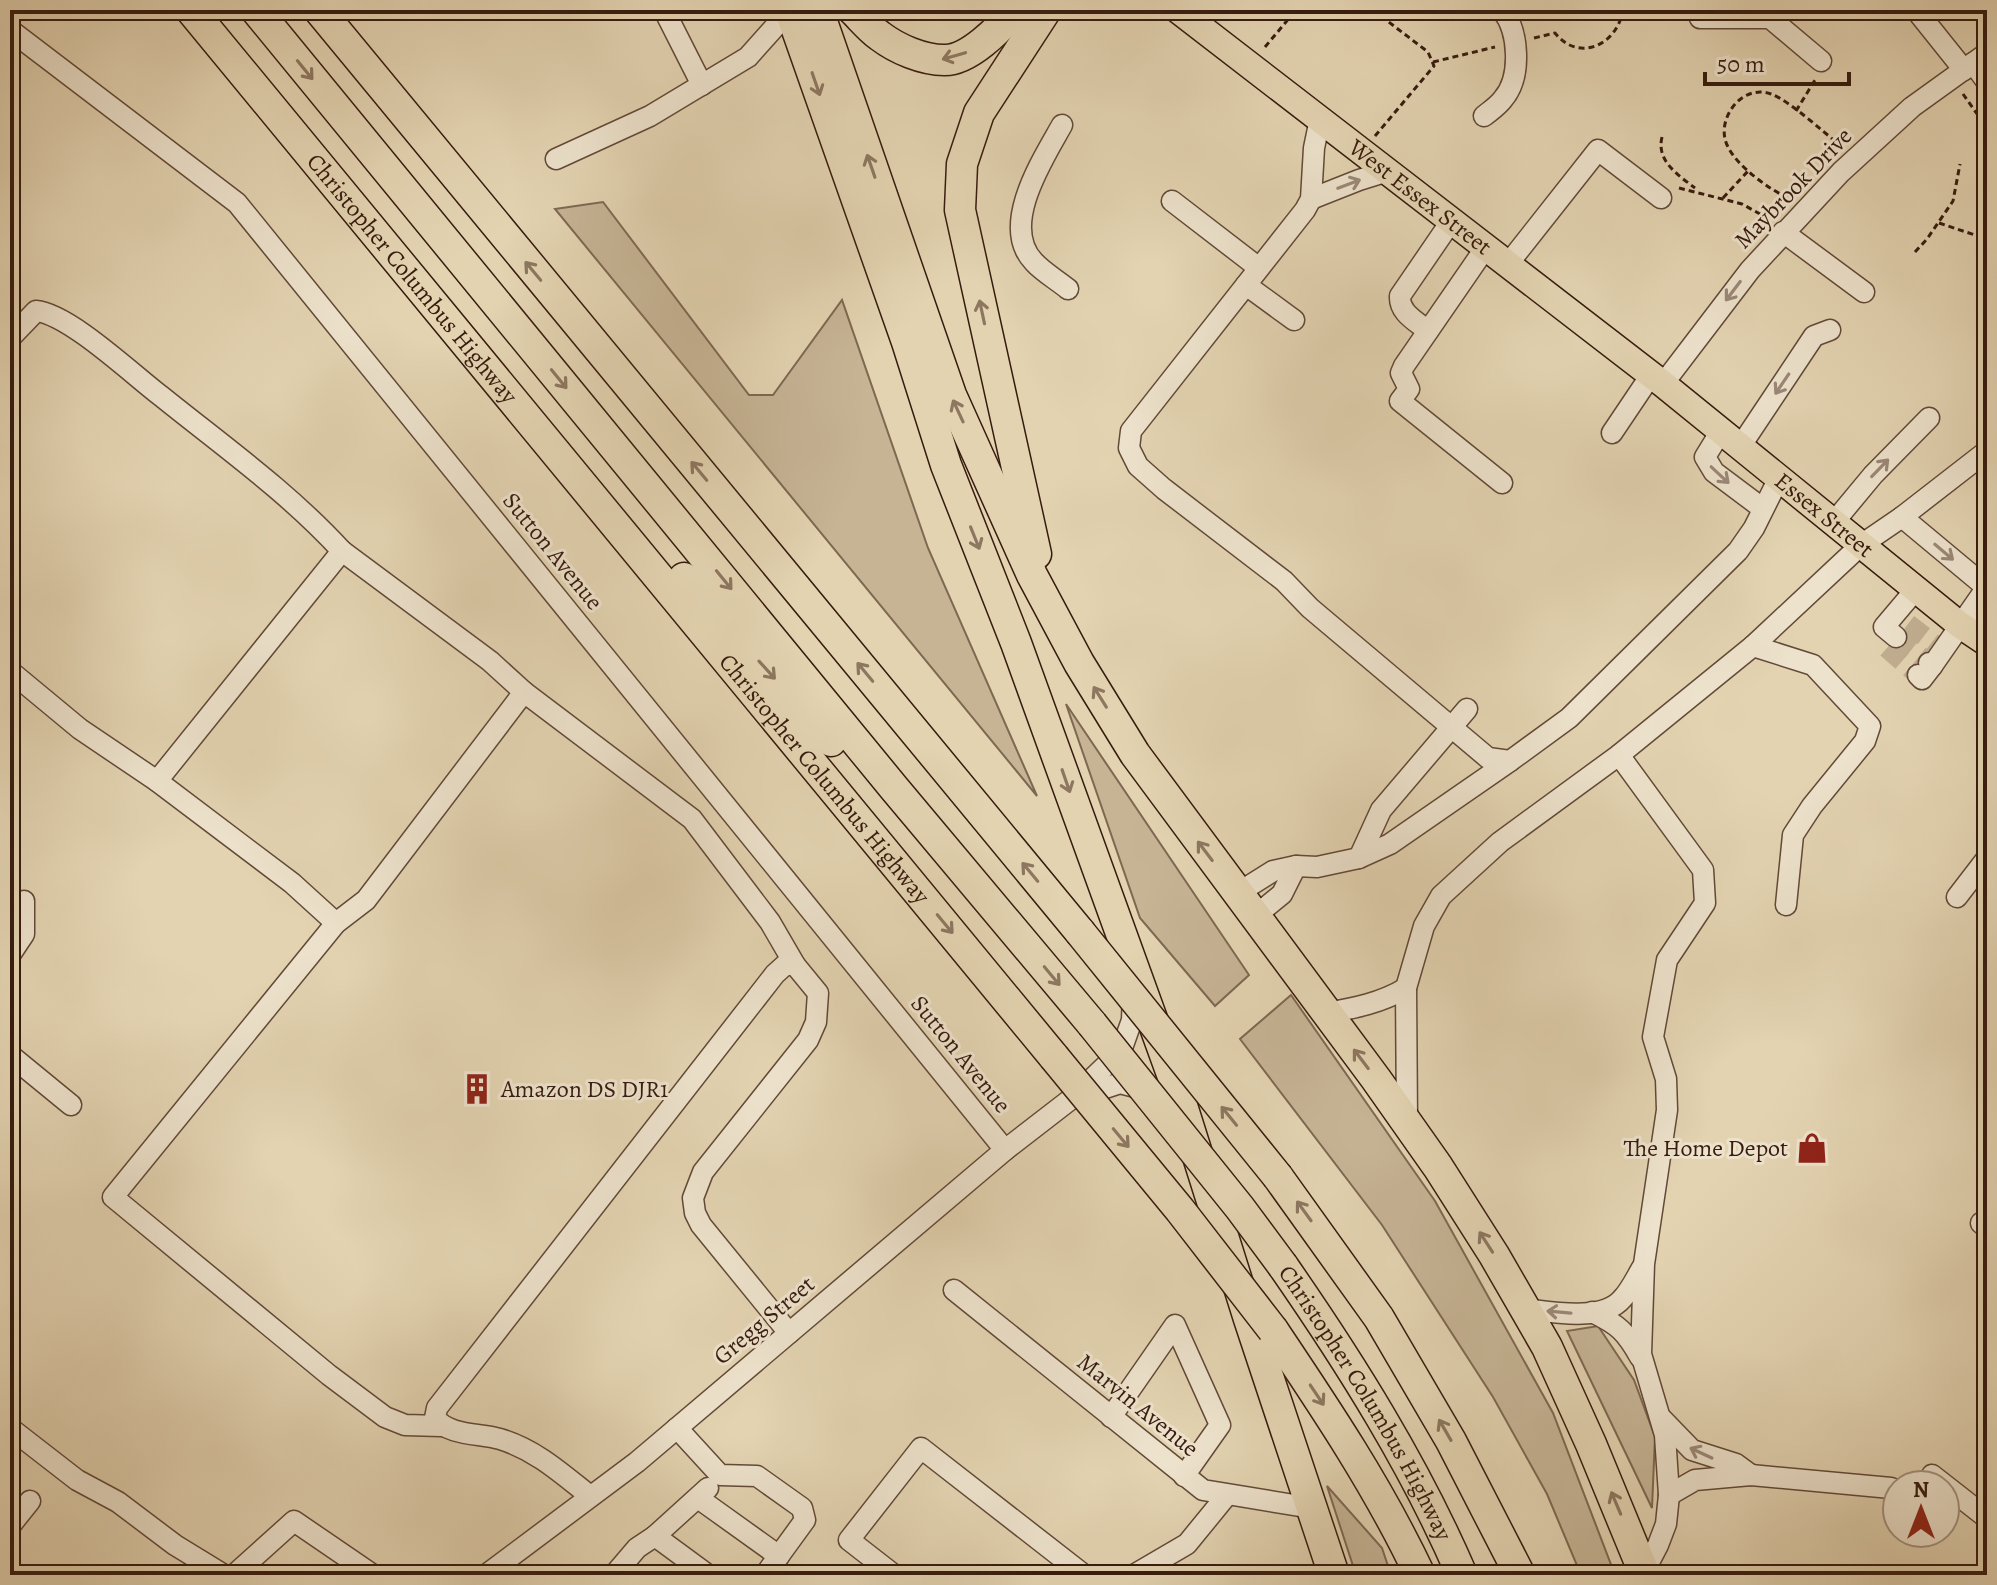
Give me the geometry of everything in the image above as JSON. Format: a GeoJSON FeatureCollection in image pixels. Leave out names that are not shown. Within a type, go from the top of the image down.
{"type":"FeatureCollection","features":[{"type":"Feature","properties":{"kind":"highway","name":"Christopher Columbus Highway"},"geometry":{"type":"LineString","coordinates":[[191,10],[1180,1210],[1273,1330],[1344,1436],[1420,1575]]}},
{"type":"Feature","properties":{"kind":"highway","name":"Christopher Columbus Highway"},"geometry":{"type":"LineString","coordinates":[[256,10],[894,788],[1092,1024],[1240,1208],[1283,1266],[1361,1384],[1429,1507],[1462,1575]]}},
{"type":"Feature","properties":{"kind":"highway","name":"Christopher Columbus Highway"},"geometry":{"type":"LineString","coordinates":[[319,10],[1080,932],[1278,1177],[1379,1318],[1482,1498],[1520,1575]]}},
{"type":"Feature","properties":{"kind":"highway"},"geometry":{"type":"LineString","coordinates":[[790,10],[907,342],[946,465],[1021,657],[1184,1111],[1334,1575]]}},
{"type":"Feature","properties":{"kind":"highway"},"geometry":{"type":"LineString","coordinates":[[818,10],[951,395],[1048,607],[1135,754],[1407,1122],[1494,1255],[1547,1347],[1644,1574]]}},
{"type":"Feature","properties":{"kind":"highway"},"geometry":{"type":"LineString","coordinates":[[853,10],[881,37],[910,53],[946,61],[970,51],[1001,28],[1014,10]]}},
{"type":"Feature","properties":{"kind":"highway"},"geometry":{"type":"LineString","coordinates":[[1046,10],[979,113],[962,164],[960,210],[1048,607]]}},
{"type":"Feature","properties":{"kind":"highway"},"geometry":{"type":"LineString","coordinates":[[540,431],[635,524],[834,744],[894,788]]}},
{"type":"Feature","properties":{"kind":"highway","name":"Christopher Columbus Highway"},"geometry":{"type":"LineString","coordinates":[[1482,1498],[1509,1575]]}},
{"type":"Feature","properties":{"kind":"main road","name":"West Essex Street"},"geometry":{"type":"LineString","coordinates":[[1180,11],[1657,380]]}},
{"type":"Feature","properties":{"kind":"main road","name":"Essex Street"},"geometry":{"type":"LineString","coordinates":[[1657,380],[1960,625],[1987,643]]}},
{"type":"Feature","properties":{"kind":"street"},"geometry":{"type":"LineString","coordinates":[[664,10],[702,85]]}},
{"type":"Feature","properties":{"kind":"street"},"geometry":{"type":"LineString","coordinates":[[556,159],[650,116],[748,57],[790,10]]}},
{"type":"Feature","properties":{"kind":"street"},"geometry":{"type":"LineString","coordinates":[[1484,116],[1505,98],[1515,62],[1513,27],[1502,10]]}},
{"type":"Feature","properties":{"kind":"street"},"geometry":{"type":"LineString","coordinates":[[1916,10],[1987,82]]}},
{"type":"Feature","properties":{"kind":"street"},"geometry":{"type":"LineString","coordinates":[[1700,18],[1770,14],[1821,61]]}},
{"type":"Feature","properties":{"kind":"street","name":"Sutton Avenue"},"geometry":{"type":"LineString","coordinates":[[14,33],[237,203],[1005,1150]]}},
{"type":"Feature","properties":{"kind":"street","name":"Maybrook Drive"},"geometry":{"type":"LineString","coordinates":[[1612,433],[1806,207],[1912,107],[1969,66]]}},
{"type":"Feature","properties":{"kind":"street"},"geometry":{"type":"LineString","coordinates":[[1311,199],[1314,148],[1320,119]]}},
{"type":"Feature","properties":{"kind":"street"},"geometry":{"type":"LineString","coordinates":[[1062,125],[1032,179],[1021,212],[1022,237],[1031,261],[1068,289]]}},
{"type":"Feature","properties":{"kind":"street"},"geometry":{"type":"LineString","coordinates":[[1508,264],[1598,150],[1661,198]]}},
{"type":"Feature","properties":{"kind":"street"},"geometry":{"type":"LineString","coordinates":[[1388,171],[1311,199],[1131,431],[1129,448],[1138,466],[1155,481],[1284,581],[1310,608],[1488,758],[1510,761]]}},
{"type":"Feature","properties":{"kind":"street"},"geometry":{"type":"LineString","coordinates":[[1172,201],[1259,268]]}},
{"type":"Feature","properties":{"kind":"street"},"geometry":{"type":"LineString","coordinates":[[1428,331],[1404,312],[1400,296],[1452,220]]}},
{"type":"Feature","properties":{"kind":"street"},"geometry":{"type":"LineString","coordinates":[[1785,230],[1864,292]]}},
{"type":"Feature","properties":{"kind":"street"},"geometry":{"type":"LineString","coordinates":[[1486,247],[1401,373],[1409,389],[1400,401],[1502,483]]}},
{"type":"Feature","properties":{"kind":"street"},"geometry":{"type":"LineString","coordinates":[[1246,285],[1294,320]]}},
{"type":"Feature","properties":{"kind":"street"},"geometry":{"type":"LineString","coordinates":[[10,338],[36,311],[55,315],[275,486],[342,551],[490,661],[524,692],[692,819],[770,922],[795,965],[818,993],[816,1022],[808,1040],[703,1172],[693,1198],[701,1225],[789,1333]]}},
{"type":"Feature","properties":{"kind":"street"},"geometry":{"type":"LineString","coordinates":[[1762,508],[1714,472],[1705,457],[1731,439],[1814,336],[1830,330]]}},
{"type":"Feature","properties":{"kind":"street"},"geometry":{"type":"LineString","coordinates":[[1834,522],[1873,475],[1929,418]]}},
{"type":"Feature","properties":{"kind":"street"},"geometry":{"type":"LineString","coordinates":[[1407,1122],[1406,988],[1424,926],[1441,896],[1500,842],[1619,755],[1753,646],[1861,545],[1987,451]]}},
{"type":"Feature","properties":{"kind":"street"},"geometry":{"type":"LineString","coordinates":[[1246,905],[1273,871],[1296,866],[1317,867],[1359,858],[1390,844],[1569,718],[1738,551],[1754,528],[1779,478]]}},
{"type":"Feature","properties":{"kind":"street"},"geometry":{"type":"LineString","coordinates":[[1902,517],[1987,587],[1932,661]]}},
{"type":"Feature","properties":{"kind":"street"},"geometry":{"type":"LineString","coordinates":[[157,781],[342,551]]}},
{"type":"Feature","properties":{"kind":"street"},"geometry":{"type":"LineString","coordinates":[[1894,630],[1917,588]]}},
{"type":"Feature","properties":{"kind":"street"},"geometry":{"type":"LineString","coordinates":[[1753,646],[1813,665],[1870,726],[1865,741],[1812,806],[1793,835],[1786,905]]}},
{"type":"Feature","properties":{"kind":"street"},"geometry":{"type":"LineString","coordinates":[[10,671],[80,729],[157,781],[292,883],[336,923]]}},
{"type":"Feature","properties":{"kind":"street"},"geometry":{"type":"LineString","coordinates":[[524,692],[366,900],[336,923],[113,1197],[329,1375],[385,1417],[405,1425],[441,1426],[498,1438],[537,1454],[590,1496]]}},
{"type":"Feature","properties":{"kind":"street"},"geometry":{"type":"LineString","coordinates":[[1359,858],[1381,810],[1467,709]]}},
{"type":"Feature","properties":{"kind":"street"},"geometry":{"type":"LineString","coordinates":[[1619,755],[1703,870],[1706,885],[1705,903],[1667,960],[1653,1037],[1666,1079],[1667,1110],[1644,1264],[1641,1342],[1644,1364],[1665,1435],[1669,1495],[1666,1524],[1644,1574]]}},
{"type":"Feature","properties":{"kind":"street"},"geometry":{"type":"LineString","coordinates":[[1957,897],[1987,858]]}},
{"type":"Feature","properties":{"kind":"street"},"geometry":{"type":"LineString","coordinates":[[1246,905],[1282,894],[1296,866]]}},
{"type":"Feature","properties":{"kind":"street"},"geometry":{"type":"LineString","coordinates":[[10,955],[24,934],[24,901]]}},
{"type":"Feature","properties":{"kind":"street"},"geometry":{"type":"LineString","coordinates":[[441,1426],[435,1418],[437,1408],[775,974],[785,965],[795,965]]}},
{"type":"Feature","properties":{"kind":"street","name":"Gregg Street"},"geometry":{"type":"LineString","coordinates":[[486,1575],[677,1428],[1005,1150],[1071,1099],[1121,1051],[1132,1020],[1133,967]]}},
{"type":"Feature","properties":{"kind":"street"},"geometry":{"type":"LineString","coordinates":[[1326,1013],[1364,1006],[1406,988]]}},
{"type":"Feature","properties":{"kind":"street"},"geometry":{"type":"LineString","coordinates":[[10,1055],[71,1105]]}},
{"type":"Feature","properties":{"kind":"street","name":"Gregg Street"},"geometry":{"type":"LineString","coordinates":[[1071,1099],[1120,1083],[1154,1092],[1184,1111]]}},
{"type":"Feature","properties":{"kind":"street"},"geometry":{"type":"LineString","coordinates":[[1525,1309],[1580,1314],[1606,1309],[1621,1301],[1644,1264]]}},
{"type":"Feature","properties":{"kind":"street","name":"Marvin Avenue"},"geometry":{"type":"LineString","coordinates":[[954,1290],[1203,1490],[1312,1508]]}},
{"type":"Feature","properties":{"kind":"street"},"geometry":{"type":"LineString","coordinates":[[1592,1312],[1626,1332],[1644,1364]]}},
{"type":"Feature","properties":{"kind":"street"},"geometry":{"type":"LineString","coordinates":[[1111,1417],[1175,1325],[1220,1425],[1184,1476]]}},
{"type":"Feature","properties":{"kind":"street"},"geometry":{"type":"LineString","coordinates":[[1660,1416],[1692,1450],[1736,1464],[1751,1475]]}},
{"type":"Feature","properties":{"kind":"street"},"geometry":{"type":"LineString","coordinates":[[10,1428],[77,1480],[118,1502],[175,1545],[224,1575]]}},
{"type":"Feature","properties":{"kind":"street"},"geometry":{"type":"LineString","coordinates":[[677,1428],[720,1475],[757,1476],[802,1508],[805,1520],[765,1575]]}},
{"type":"Feature","properties":{"kind":"street"},"geometry":{"type":"LineString","coordinates":[[894,1575],[849,1540],[921,1448],[1084,1575]]}},
{"type":"Feature","properties":{"kind":"street"},"geometry":{"type":"LineString","coordinates":[[614,1575],[637,1548],[655,1536],[720,1475]]}},
{"type":"Feature","properties":{"kind":"street"},"geometry":{"type":"LineString","coordinates":[[1669,1495],[1695,1480],[1751,1475],[1881,1487]]}},
{"type":"Feature","properties":{"kind":"street"},"geometry":{"type":"LineString","coordinates":[[1134,1575],[1187,1544],[1227,1495]]}},
{"type":"Feature","properties":{"kind":"street"},"geometry":{"type":"LineString","coordinates":[[698,1498],[779,1556]]}},
{"type":"Feature","properties":{"kind":"street"},"geometry":{"type":"LineString","coordinates":[[1961,1498],[1987,1518]]}},
{"type":"Feature","properties":{"kind":"street"},"geometry":{"type":"LineString","coordinates":[[10,1526],[30,1501]]}},
{"type":"Feature","properties":{"kind":"street"},"geometry":{"type":"LineString","coordinates":[[234,1575],[294,1521],[373,1575]]}},
{"type":"Feature","properties":{"kind":"street"},"geometry":{"type":"LineString","coordinates":[[655,1536],[708,1575]]}},
{"type":"Feature","properties":{"kind":"path"},"geometry":{"type":"LineString","coordinates":[[1249,65],[1296,10]]}},
{"type":"Feature","properties":{"kind":"path"},"geometry":{"type":"LineString","coordinates":[[1362,151],[1434,66],[1428,52],[1373,10]]}},
{"type":"Feature","properties":{"kind":"path"},"geometry":{"type":"LineString","coordinates":[[1433,62],[1555,33],[1563,43],[1574,46],[1602,44],[1617,31],[1623,10]]}},
{"type":"Feature","properties":{"kind":"path"},"geometry":{"type":"LineString","coordinates":[[1796,111],[1816,77],[1821,61]]}},
{"type":"Feature","properties":{"kind":"path"},"geometry":{"type":"LineString","coordinates":[[1969,66],[1987,128]]}},
{"type":"Feature","properties":{"kind":"path"},"geometry":{"type":"LineString","coordinates":[[1806,207],[1780,194],[1735,157],[1725,139],[1726,119],[1730,110],[1744,97],[1762,92],[1771,94],[1857,157]]}},
{"type":"Feature","properties":{"kind":"path"},"geometry":{"type":"LineString","coordinates":[[1662,137],[1660,148],[1667,164],[1698,191]]}},
{"type":"Feature","properties":{"kind":"path"},"geometry":{"type":"LineString","coordinates":[[1915,252],[1953,201],[1960,164]]}},
{"type":"Feature","properties":{"kind":"path"},"geometry":{"type":"LineString","coordinates":[[1723,198],[1749,170]]}},
{"type":"Feature","properties":{"kind":"path"},"geometry":{"type":"LineString","coordinates":[[1661,198],[1680,188],[1698,191],[1742,204],[1785,230]]}},
{"type":"Feature","properties":{"kind":"path"},"geometry":{"type":"LineString","coordinates":[[1939,223],[1981,237],[1987,245]]}},
{"type":"Feature","properties":{"kind":"path"},"geometry":{"type":"LineString","coordinates":[[1981,237],[1987,233]]}},
{"type":"Feature","properties":{"kind":"shaded area"},"geometry":{"type":"Polygon","coordinates":[[[603,202],[749,395],[773,395],[842,300],[928,548],[1037,796],[555,209],[603,202]]]}},
{"type":"Feature","properties":{"kind":"shaded area"},"geometry":{"type":"Polygon","coordinates":[[[1066,704],[1249,975],[1215,1006],[1140,918],[1066,704]]]}},
{"type":"Feature","properties":{"kind":"shaded area"},"geometry":{"type":"Polygon","coordinates":[[[1291,995],[1435,1201],[1553,1413],[1615,1575],[1581,1575],[1547,1494],[1493,1397],[1382,1225],[1240,1039],[1291,995]]]}},
{"type":"Feature","properties":{"kind":"shaded area"},"geometry":{"type":"Polygon","coordinates":[[[1598,1326],[1634,1380],[1655,1437],[1652,1508],[1567,1331],[1598,1326]]]}},
{"type":"Feature","properties":{"kind":"shaded area"},"geometry":{"type":"Polygon","coordinates":[[[1327,1486],[1382,1548],[1391,1575],[1356,1575],[1327,1486]]]}},
{"type":"Feature","properties":{"kind":"tunnel"},"geometry":{"type":"LineString","coordinates":[[1908,624],[1939,648]]}},
{"type":"Feature","properties":{"kind":"tunnel"},"geometry":{"type":"LineString","coordinates":[[1896,637],[1929,663]]}},
{"type":"Feature","properties":{"kind":"tunnel"},"geometry":{"type":"LineString","coordinates":[[1887,648],[1918,675]]}},
{"type":"Feature","properties":{"kind":"place","name":"Amazon DS DJR1"},"geometry":{"type":"Point","coordinates":[477,1089]}},
{"type":"Feature","properties":{"kind":"place","name":"The Home Depot"},"geometry":{"type":"Point","coordinates":[1812,1148]}}]}
